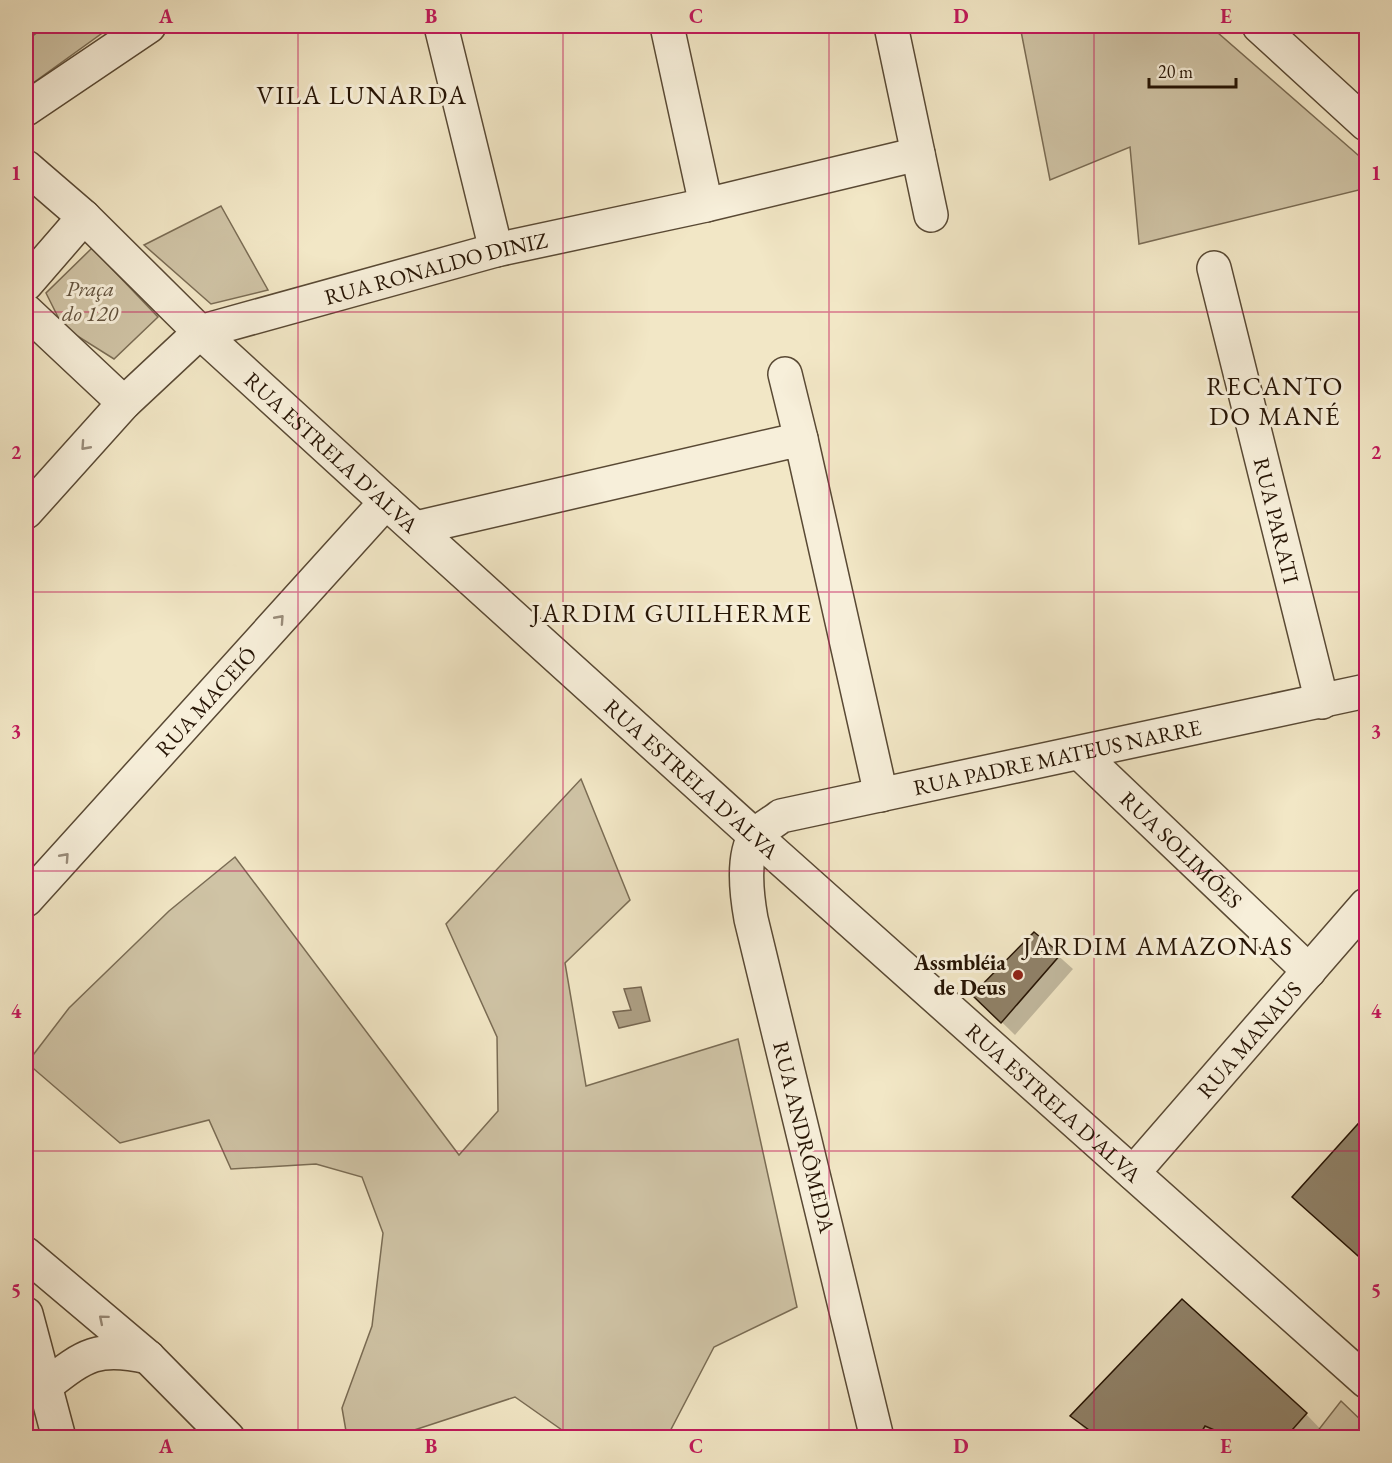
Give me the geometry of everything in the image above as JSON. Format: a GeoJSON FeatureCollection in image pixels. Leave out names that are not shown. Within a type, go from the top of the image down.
{"type":"FeatureCollection","features":[{"type":"Feature","properties":{"kind":"street"},"geometry":{"type":"LineString","coordinates":[[26,110],[149,26]]}},
{"type":"Feature","properties":{"kind":"street"},"geometry":{"type":"LineString","coordinates":[[441,26],[496,250]]}},
{"type":"Feature","properties":{"kind":"street"},"geometry":{"type":"LineString","coordinates":[[667,26],[706,205]]}},
{"type":"Feature","properties":{"kind":"street"},"geometry":{"type":"LineString","coordinates":[[891,26],[931,215]]}},
{"type":"Feature","properties":{"kind":"street"},"geometry":{"type":"LineString","coordinates":[[1259,26],[1366,124]]}},
{"type":"Feature","properties":{"kind":"street","name":"RUA RONALDO DINIZ"},"geometry":{"type":"LineString","coordinates":[[26,512],[124,403],[200,332],[496,250],[706,205],[918,154]]}},
{"type":"Feature","properties":{"kind":"street","name":"RUA ESTRELA D'ALVA"},"geometry":{"type":"LineString","coordinates":[[26,166],[84,217],[200,332],[386,502],[755,836],[1366,1382]]}},
{"type":"Feature","properties":{"kind":"street"},"geometry":{"type":"LineString","coordinates":[[26,284],[84,217]]}},
{"type":"Feature","properties":{"kind":"street","name":"RUA PARATI"},"geometry":{"type":"LineString","coordinates":[[1214,268],[1322,702]]}},
{"type":"Feature","properties":{"kind":"street"},"geometry":{"type":"LineString","coordinates":[[26,311],[124,403]]}},
{"type":"Feature","properties":{"kind":"street"},"geometry":{"type":"LineString","coordinates":[[785,374],[881,795]]}},
{"type":"Feature","properties":{"kind":"street"},"geometry":{"type":"LineString","coordinates":[[416,528],[801,439]]}},
{"type":"Feature","properties":{"kind":"street","name":"RUA MACEIÓ"},"geometry":{"type":"LineString","coordinates":[[26,900],[386,502]]}},
{"type":"Feature","properties":{"kind":"street","name":"RUA PADRE MATEUS NARRE"},"geometry":{"type":"LineString","coordinates":[[755,836],[781,816],[1366,691]]}},
{"type":"Feature","properties":{"kind":"street","name":"RUA SOLIMÕES"},"geometry":{"type":"LineString","coordinates":[[1080,753],[1309,971]]}},
{"type":"Feature","properties":{"kind":"street","name":"RUA ANDRÔMEDA"},"geometry":{"type":"LineString","coordinates":[[755,836],[746,869],[746,892],[751,919],[877,1437]]}},
{"type":"Feature","properties":{"kind":"street","name":"RUA MANAUS"},"geometry":{"type":"LineString","coordinates":[[1133,1173],[1366,905]]}},
{"type":"Feature","properties":{"kind":"street"},"geometry":{"type":"LineString","coordinates":[[26,1254],[148,1357],[228,1437]]}},
{"type":"Feature","properties":{"kind":"street"},"geometry":{"type":"LineString","coordinates":[[26,1314],[59,1437]]}},
{"type":"Feature","properties":{"kind":"street"},"geometry":{"type":"LineString","coordinates":[[44,1387],[81,1358],[105,1352],[126,1352],[148,1357]]}},
{"type":"Feature","properties":{"kind":"green space"},"geometry":{"type":"Polygon","coordinates":[[[46,26],[112,26],[26,88],[26,41],[46,26]]]}},
{"type":"Feature","properties":{"kind":"green space"},"geometry":{"type":"Polygon","coordinates":[[[1020,26],[1210,26],[1366,162],[1363,189],[1139,244],[1130,147],[1050,180],[1020,26]]]}},
{"type":"Feature","properties":{"kind":"green space"},"geometry":{"type":"Polygon","coordinates":[[[221,206],[268,290],[211,304],[144,245],[221,206]]]}},
{"type":"Feature","properties":{"kind":"green space","name":"Praça do 120"},"geometry":{"type":"Polygon","coordinates":[[[92,248],[158,317],[114,359],[63,327],[46,293],[92,248]]]}},
{"type":"Feature","properties":{"kind":"green space"},"geometry":{"type":"Polygon","coordinates":[[[581,779],[630,900],[565,963],[586,1086],[738,1039],[797,1307],[714,1347],[667,1437],[572,1437],[515,1397],[393,1437],[347,1437],[342,1408],[372,1326],[383,1233],[362,1177],[316,1164],[231,1169],[209,1120],[120,1143],[27,1063],[69,1008],[169,911],[235,857],[459,1155],[498,1111],[497,1037],[446,924],[581,779]]]}},
{"type":"Feature","properties":{"kind":"green space"},"geometry":{"type":"Polygon","coordinates":[[[1341,1401],[1366,1425],[1366,1437],[1313,1437],[1341,1401]]]}},
{"type":"Feature","properties":{"kind":"shaded area"},"geometry":{"type":"Polygon","coordinates":[[[641,987],[650,1021],[619,1028],[613,1012],[631,1010],[624,989],[641,987]]]}},
{"type":"Feature","properties":{"kind":"building","name":"Assmbléia de Deus"},"geometry":{"type":"Polygon","coordinates":[[[1034,932],[1061,954],[1001,1023],[972,995],[1034,932]]]}},
{"type":"Feature","properties":{"kind":"building"},"geometry":{"type":"Polygon","coordinates":[[[1366,1115],[1366,1263],[1292,1197],[1366,1115]]]}},
{"type":"Feature","properties":{"kind":"building"},"geometry":{"type":"Polygon","coordinates":[[[1182,1299],[1307,1413],[1285,1438],[1233,1438],[1205,1426],[1198,1438],[1100,1438],[1070,1416],[1182,1299]]]}},
{"type":"Feature","properties":{"kind":"place","name":"Assmbléia de Deus"},"geometry":{"type":"Point","coordinates":[1018,975]}},
{"type":"Feature","properties":{"kind":"district","name":"VILA LUNARDA"},"geometry":{"type":"Point","coordinates":[362,95]}},
{"type":"Feature","properties":{"kind":"district","name":"RECANTO DO MANÉ"},"geometry":{"type":"Point","coordinates":[1275,400]}},
{"type":"Feature","properties":{"kind":"district","name":"JARDIM GUILHERME"},"geometry":{"type":"Point","coordinates":[672,613]}},
{"type":"Feature","properties":{"kind":"district","name":"JARDIM AMAZONAS"},"geometry":{"type":"Point","coordinates":[1158,946]}}]}
